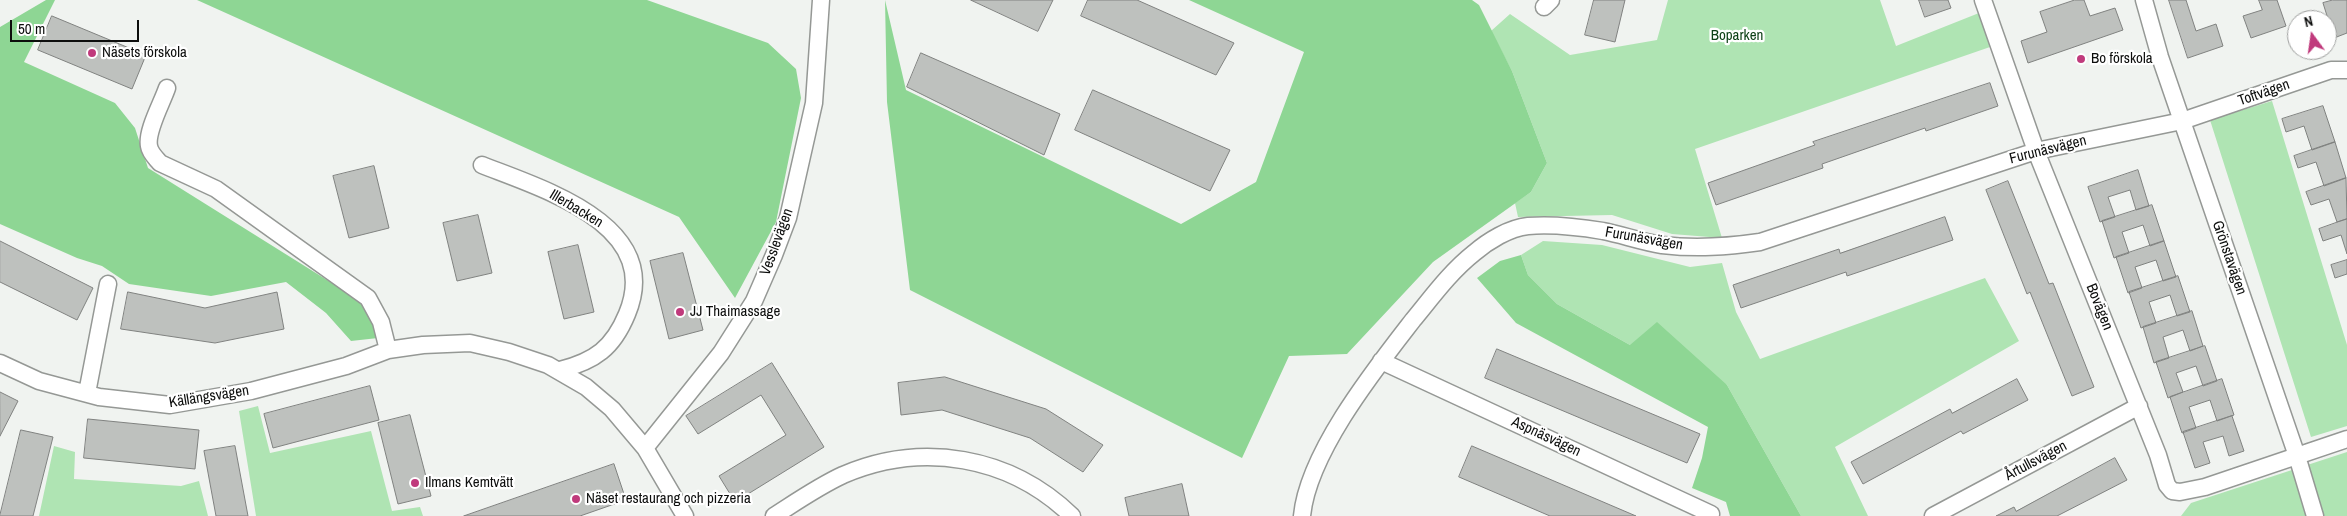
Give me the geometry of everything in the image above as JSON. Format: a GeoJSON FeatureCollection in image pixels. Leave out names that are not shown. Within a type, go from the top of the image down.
{"type":"FeatureCollection","features":[{"type":"Feature","properties":{"kind":"street","name":"Vesslevägen"},"geometry":{"type":"LineString","coordinates":[[645,448],[721,353],[754,301],[788,218],[814,103],[821,0]]}},
{"type":"Feature","properties":{"kind":"street","name":"Bovägen"},"geometry":{"type":"LineString","coordinates":[[1983,0],[2036,151],[2158,455],[2167,485],[2172,491],[2180,492],[2205,487],[2297,456]]}},
{"type":"Feature","properties":{"kind":"street","name":"Grönstavägen"},"geometry":{"type":"LineString","coordinates":[[2144,0],[2153,34],[2297,456],[2315,516]]}},
{"type":"Feature","properties":{"kind":"street","name":"Toftvägen"},"geometry":{"type":"LineString","coordinates":[[2182,121],[2332,70],[2347,70]]}},
{"type":"Feature","properties":{"kind":"street"},"geometry":{"type":"LineString","coordinates":[[167,88],[149,135],[149,147],[154,156],[160,163],[216,189],[368,298],[381,322],[388,350]]}},
{"type":"Feature","properties":{"kind":"street","name":"Furunäsvägen"},"geometry":{"type":"LineString","coordinates":[[1302,516],[1315,469],[1345,413],[1381,361],[1451,274],[1474,252],[1500,236],[1526,226],[1555,226],[1602,231],[1661,245],[1714,248],[1760,242],[2036,151],[2182,121]]}},
{"type":"Feature","properties":{"kind":"street","name":"Illerbacken"},"geometry":{"type":"LineString","coordinates":[[482,165],[552,193],[591,214],[615,235],[629,260],[634,286],[628,310],[620,330],[609,346],[596,356],[583,364],[560,370]]}},
{"type":"Feature","properties":{"kind":"street"},"geometry":{"type":"LineString","coordinates":[[87,394],[108,284]]}},
{"type":"Feature","properties":{"kind":"street","name":"Källängsvägen"},"geometry":{"type":"LineString","coordinates":[[0,363],[39,381],[98,397],[170,405],[251,391],[346,366],[388,350],[423,345],[470,343],[509,352],[560,370],[586,387],[612,409],[645,448],[685,516]]}},
{"type":"Feature","properties":{"kind":"street","name":"Aspnäsvägen"},"geometry":{"type":"LineString","coordinates":[[1381,361],[1711,514]]}},
{"type":"Feature","properties":{"kind":"street","name":"Årtullsvägen"},"geometry":{"type":"LineString","coordinates":[[1933,516],[2138,406]]}},
{"type":"Feature","properties":{"kind":"street"},"geometry":{"type":"LineString","coordinates":[[2297,456],[2347,439]]}},
{"type":"Feature","properties":{"kind":"street"},"geometry":{"type":"LineString","coordinates":[[774,516],[842,476],[887,461],[925,456],[962,460],[1023,478],[1058,502],[1072,516]]}},
{"type":"Feature","properties":{"kind":"green space"},"geometry":{"type":"Polygon","coordinates":[[[46,0],[55,0],[24,62],[115,103],[135,128],[148,168],[367,305],[378,338],[351,341],[326,313],[286,282],[211,296],[129,284],[102,266],[77,258],[0,224],[0,27],[46,0]]]}},
{"type":"Feature","properties":{"kind":"green space"},"geometry":{"type":"Polygon","coordinates":[[[197,0],[647,0],[768,43],[796,69],[801,98],[776,222],[735,298],[679,217],[197,0]]]}},
{"type":"Feature","properties":{"kind":"green space"},"geometry":{"type":"Polygon","coordinates":[[[885,0],[906,90],[1181,224],[1256,182],[1304,52],[1189,0],[1472,0],[1479,5],[1512,71],[1547,163],[1531,192],[1433,262],[1347,354],[1289,356],[1242,458],[910,290],[887,102],[885,0]]]}},
{"type":"Feature","properties":{"kind":"green space","name":"Boparken"},"geometry":{"type":"Polygon","coordinates":[[[1668,0],[1880,0],[1896,46],[1979,13],[1990,47],[1695,149],[1722,238],[1672,234],[1612,215],[1518,217],[1515,203],[1531,192],[1547,163],[1512,71],[1491,31],[1510,14],[1570,55],[1657,40],[1668,0]]]}},
{"type":"Feature","properties":{"kind":"green space"},"geometry":{"type":"Polygon","coordinates":[[[2272,101],[2347,345],[2347,426],[2311,437],[2210,120],[2272,101]]]}},
{"type":"Feature","properties":{"kind":"green space"},"geometry":{"type":"Polygon","coordinates":[[[1543,241],[1602,245],[1690,267],[1722,263],[1736,312],[1760,359],[1985,278],[2019,341],[1835,447],[1868,516],[1801,516],[1727,385],[1630,345],[1557,304],[1528,275],[1521,255],[1543,241]]]}},
{"type":"Feature","properties":{"kind":"green space"},"geometry":{"type":"Polygon","coordinates":[[[1521,255],[1528,275],[1557,304],[1630,345],[1657,322],[1727,385],[1801,516],[1730,516],[1726,502],[1692,488],[1702,458],[1708,427],[1516,323],[1477,278],[1500,261],[1521,255]]]}},
{"type":"Feature","properties":{"kind":"green space"},"geometry":{"type":"Polygon","coordinates":[[[258,406],[270,453],[371,431],[392,511],[420,507],[423,516],[256,516],[239,411],[258,406]]]}},
{"type":"Feature","properties":{"kind":"green space"},"geometry":{"type":"Polygon","coordinates":[[[54,446],[75,452],[74,479],[181,486],[199,481],[208,516],[39,516],[54,446]]]}},
{"type":"Feature","properties":{"kind":"green space"},"geometry":{"type":"Polygon","coordinates":[[[2347,452],[2347,516],[2181,516],[2191,503],[2347,452]]]}},
{"type":"Feature","properties":{"kind":"building"},"geometry":{"type":"Polygon","coordinates":[[[971,0],[1053,0],[1038,31],[971,0]]]}},
{"type":"Feature","properties":{"kind":"building"},"geometry":{"type":"Polygon","coordinates":[[[1088,0],[1137,0],[1234,43],[1216,75],[1081,16],[1088,0]]]}},
{"type":"Feature","properties":{"kind":"building"},"geometry":{"type":"Polygon","coordinates":[[[1594,0],[1625,0],[1615,42],[1585,35],[1594,0]]]}},
{"type":"Feature","properties":{"kind":"building"},"geometry":{"type":"Polygon","coordinates":[[[1919,0],[1948,0],[1951,8],[1925,17],[1919,0]]]}},
{"type":"Feature","properties":{"kind":"building"},"geometry":{"type":"Polygon","coordinates":[[[2075,0],[2084,0],[2090,16],[2115,8],[2123,30],[2028,63],[2021,41],[2047,32],[2040,12],[2075,0]]]}},
{"type":"Feature","properties":{"kind":"building"},"geometry":{"type":"Polygon","coordinates":[[[2169,0],[2186,0],[2196,31],[2216,24],[2223,46],[2188,58],[2169,0]]]}},
{"type":"Feature","properties":{"kind":"building"},"geometry":{"type":"Polygon","coordinates":[[[2259,0],[2277,0],[2286,26],[2251,38],[2243,16],[2262,10],[2259,0]]]}},
{"type":"Feature","properties":{"kind":"building"},"geometry":{"type":"Polygon","coordinates":[[[2333,0],[2347,0],[2347,33],[2337,37],[2337,10],[2325,10],[2323,3],[2333,0]]]}},
{"type":"Feature","properties":{"kind":"building","name":"Näsets förskola"},"geometry":{"type":"Polygon","coordinates":[[[52,16],[146,55],[132,89],[38,50],[52,16]]]}},
{"type":"Feature","properties":{"kind":"building"},"geometry":{"type":"Polygon","coordinates":[[[921,53],[1060,114],[1044,155],[907,87],[921,53]]]}},
{"type":"Feature","properties":{"kind":"building"},"geometry":{"type":"Polygon","coordinates":[[[1990,83],[1998,106],[1926,131],[1925,128],[1822,164],[1823,168],[1716,205],[1708,183],[1815,145],[1813,142],[1990,83]]]}},
{"type":"Feature","properties":{"kind":"building"},"geometry":{"type":"Polygon","coordinates":[[[1093,90],[1230,150],[1210,191],[1075,130],[1093,90]]]}},
{"type":"Feature","properties":{"kind":"building"},"geometry":{"type":"Polygon","coordinates":[[[2323,106],[2335,142],[2312,150],[2304,126],[2286,132],[2282,119],[2323,106]]]}},
{"type":"Feature","properties":{"kind":"building"},"geometry":{"type":"Polygon","coordinates":[[[2335,142],[2346,178],[2324,186],[2316,162],[2298,168],[2294,156],[2335,142]]]}},
{"type":"Feature","properties":{"kind":"building"},"geometry":{"type":"Polygon","coordinates":[[[374,166],[389,228],[349,238],[333,176],[374,166]]]}},
{"type":"Feature","properties":{"kind":"building"},"geometry":{"type":"Polygon","coordinates":[[[2138,170],[2149,206],[2136,210],[2130,190],[2108,197],[2115,217],[2100,222],[2088,187],[2138,170]]]}},
{"type":"Feature","properties":{"kind":"building"},"geometry":{"type":"Polygon","coordinates":[[[2346,178],[2347,219],[2337,222],[2329,199],[2311,205],[2306,192],[2346,178]]]}},
{"type":"Feature","properties":{"kind":"building"},"geometry":{"type":"Polygon","coordinates":[[[2008,181],[2049,284],[2053,283],[2094,387],[2072,396],[2030,292],[2027,294],[1986,190],[2008,181]]]}},
{"type":"Feature","properties":{"kind":"building"},"geometry":{"type":"Polygon","coordinates":[[[2152,205],[2164,241],[2150,246],[2143,225],[2122,232],[2129,253],[2114,258],[2102,221],[2152,205]]]}},
{"type":"Feature","properties":{"kind":"building"},"geometry":{"type":"Polygon","coordinates":[[[478,215],[492,273],[457,281],[443,223],[478,215]]]}},
{"type":"Feature","properties":{"kind":"building"},"geometry":{"type":"Polygon","coordinates":[[[1945,217],[1953,240],[1847,276],[1846,272],[1741,308],[1733,285],[1839,249],[1840,253],[1945,217]]]}},
{"type":"Feature","properties":{"kind":"building"},"geometry":{"type":"Polygon","coordinates":[[[2347,219],[2347,254],[2341,235],[2323,241],[2319,229],[2347,219]]]}},
{"type":"Feature","properties":{"kind":"building"},"geometry":{"type":"Polygon","coordinates":[[[0,241],[93,288],[77,320],[0,282],[0,241]]]}},
{"type":"Feature","properties":{"kind":"building"},"geometry":{"type":"Polygon","coordinates":[[[2164,241],[2176,277],[2163,281],[2156,260],[2135,267],[2142,288],[2128,293],[2116,257],[2164,241]]]}},
{"type":"Feature","properties":{"kind":"building"},"geometry":{"type":"Polygon","coordinates":[[[578,245],[594,312],[564,319],[548,252],[578,245]]]}},
{"type":"Feature","properties":{"kind":"building"},"geometry":{"type":"Polygon","coordinates":[[[683,253],[703,330],[669,339],[650,261],[683,253]]]}},
{"type":"Feature","properties":{"kind":"building"},"geometry":{"type":"Polygon","coordinates":[[[2347,260],[2347,274],[2335,278],[2331,265],[2347,260]]]}},
{"type":"Feature","properties":{"kind":"building"},"geometry":{"type":"Polygon","coordinates":[[[2178,276],[2190,312],[2177,316],[2170,295],[2149,302],[2156,323],[2141,328],[2129,292],[2178,276]]]}},
{"type":"Feature","properties":{"kind":"building"},"geometry":{"type":"Polygon","coordinates":[[[128,292],[205,308],[277,292],[284,329],[215,343],[121,329],[128,292]]]}},
{"type":"Feature","properties":{"kind":"building"},"geometry":{"type":"Polygon","coordinates":[[[2192,311],[2203,346],[2190,351],[2183,330],[2163,337],[2169,358],[2154,363],[2143,327],[2192,311]]]}},
{"type":"Feature","properties":{"kind":"building"},"geometry":{"type":"Polygon","coordinates":[[[2205,346],[2217,381],[2203,386],[2196,366],[2176,373],[2183,392],[2168,398],[2156,362],[2205,346]]]}},
{"type":"Feature","properties":{"kind":"building"},"geometry":{"type":"Polygon","coordinates":[[[1497,349],[1700,434],[1687,463],[1485,378],[1497,349]]]}},
{"type":"Feature","properties":{"kind":"building"},"geometry":{"type":"Polygon","coordinates":[[[772,363],[824,447],[735,502],[719,476],[786,435],[761,395],[698,434],[686,416],[772,363]]]}},
{"type":"Feature","properties":{"kind":"building"},"geometry":{"type":"Polygon","coordinates":[[[945,377],[1046,409],[1103,445],[1083,472],[1030,438],[942,410],[901,415],[898,383],[945,377]]]}},
{"type":"Feature","properties":{"kind":"building"},"geometry":{"type":"Polygon","coordinates":[[[2017,379],[2028,400],[1963,434],[1961,431],[1863,484],[1851,462],[1950,409],[1952,413],[2017,379]]]}},
{"type":"Feature","properties":{"kind":"building"},"geometry":{"type":"Polygon","coordinates":[[[2222,379],[2234,415],[2217,421],[2210,400],[2189,407],[2196,428],[2182,433],[2170,397],[2222,379]]]}},
{"type":"Feature","properties":{"kind":"building"},"geometry":{"type":"Polygon","coordinates":[[[370,386],[379,420],[273,448],[264,414],[370,386]]]}},
{"type":"Feature","properties":{"kind":"building"},"geometry":{"type":"Polygon","coordinates":[[[0,392],[18,401],[0,436],[0,392]]]}},
{"type":"Feature","properties":{"kind":"building"},"geometry":{"type":"Polygon","coordinates":[[[410,415],[431,496],[398,504],[378,423],[410,415]]]}},
{"type":"Feature","properties":{"kind":"building"},"geometry":{"type":"Polygon","coordinates":[[[2232,416],[2244,451],[2229,456],[2223,436],[2203,442],[2210,463],[2195,468],[2183,432],[2232,416]]]}},
{"type":"Feature","properties":{"kind":"building"},"geometry":{"type":"Polygon","coordinates":[[[88,419],[199,430],[195,469],[84,458],[88,419]]]}},
{"type":"Feature","properties":{"kind":"building"},"geometry":{"type":"Polygon","coordinates":[[[21,430],[53,437],[33,516],[0,516],[21,430]]]}},
{"type":"Feature","properties":{"kind":"building"},"geometry":{"type":"Polygon","coordinates":[[[235,446],[248,516],[216,516],[204,451],[235,446]]]}},
{"type":"Feature","properties":{"kind":"building"},"geometry":{"type":"Polygon","coordinates":[[[1472,446],[1636,516],[1550,516],[1459,477],[1472,446]]]}},
{"type":"Feature","properties":{"kind":"building"},"geometry":{"type":"Polygon","coordinates":[[[2115,458],[2127,480],[2057,516],[1996,516],[2014,507],[2016,511],[2115,458]]]}},
{"type":"Feature","properties":{"kind":"building"},"geometry":{"type":"Polygon","coordinates":[[[614,464],[626,500],[580,516],[464,516],[614,464]]]}},
{"type":"Feature","properties":{"kind":"building"},"geometry":{"type":"Polygon","coordinates":[[[1182,484],[1189,516],[1129,516],[1125,498],[1182,484]]]}},
{"type":"Feature","properties":{"kind":"place","name":"Näsets förskola"},"geometry":{"type":"Point","coordinates":[92,53]}},
{"type":"Feature","properties":{"kind":"place","name":"Bo förskola"},"geometry":{"type":"Point","coordinates":[2081,59]}},
{"type":"Feature","properties":{"kind":"place","name":"JJ Thaimassage"},"geometry":{"type":"Point","coordinates":[680,312]}},
{"type":"Feature","properties":{"kind":"place","name":"Ilmans Kemtvätt"},"geometry":{"type":"Point","coordinates":[415,483]}},
{"type":"Feature","properties":{"kind":"place","name":"Näset restaurang och pizzeria"},"geometry":{"type":"Point","coordinates":[576,499]}}]}
